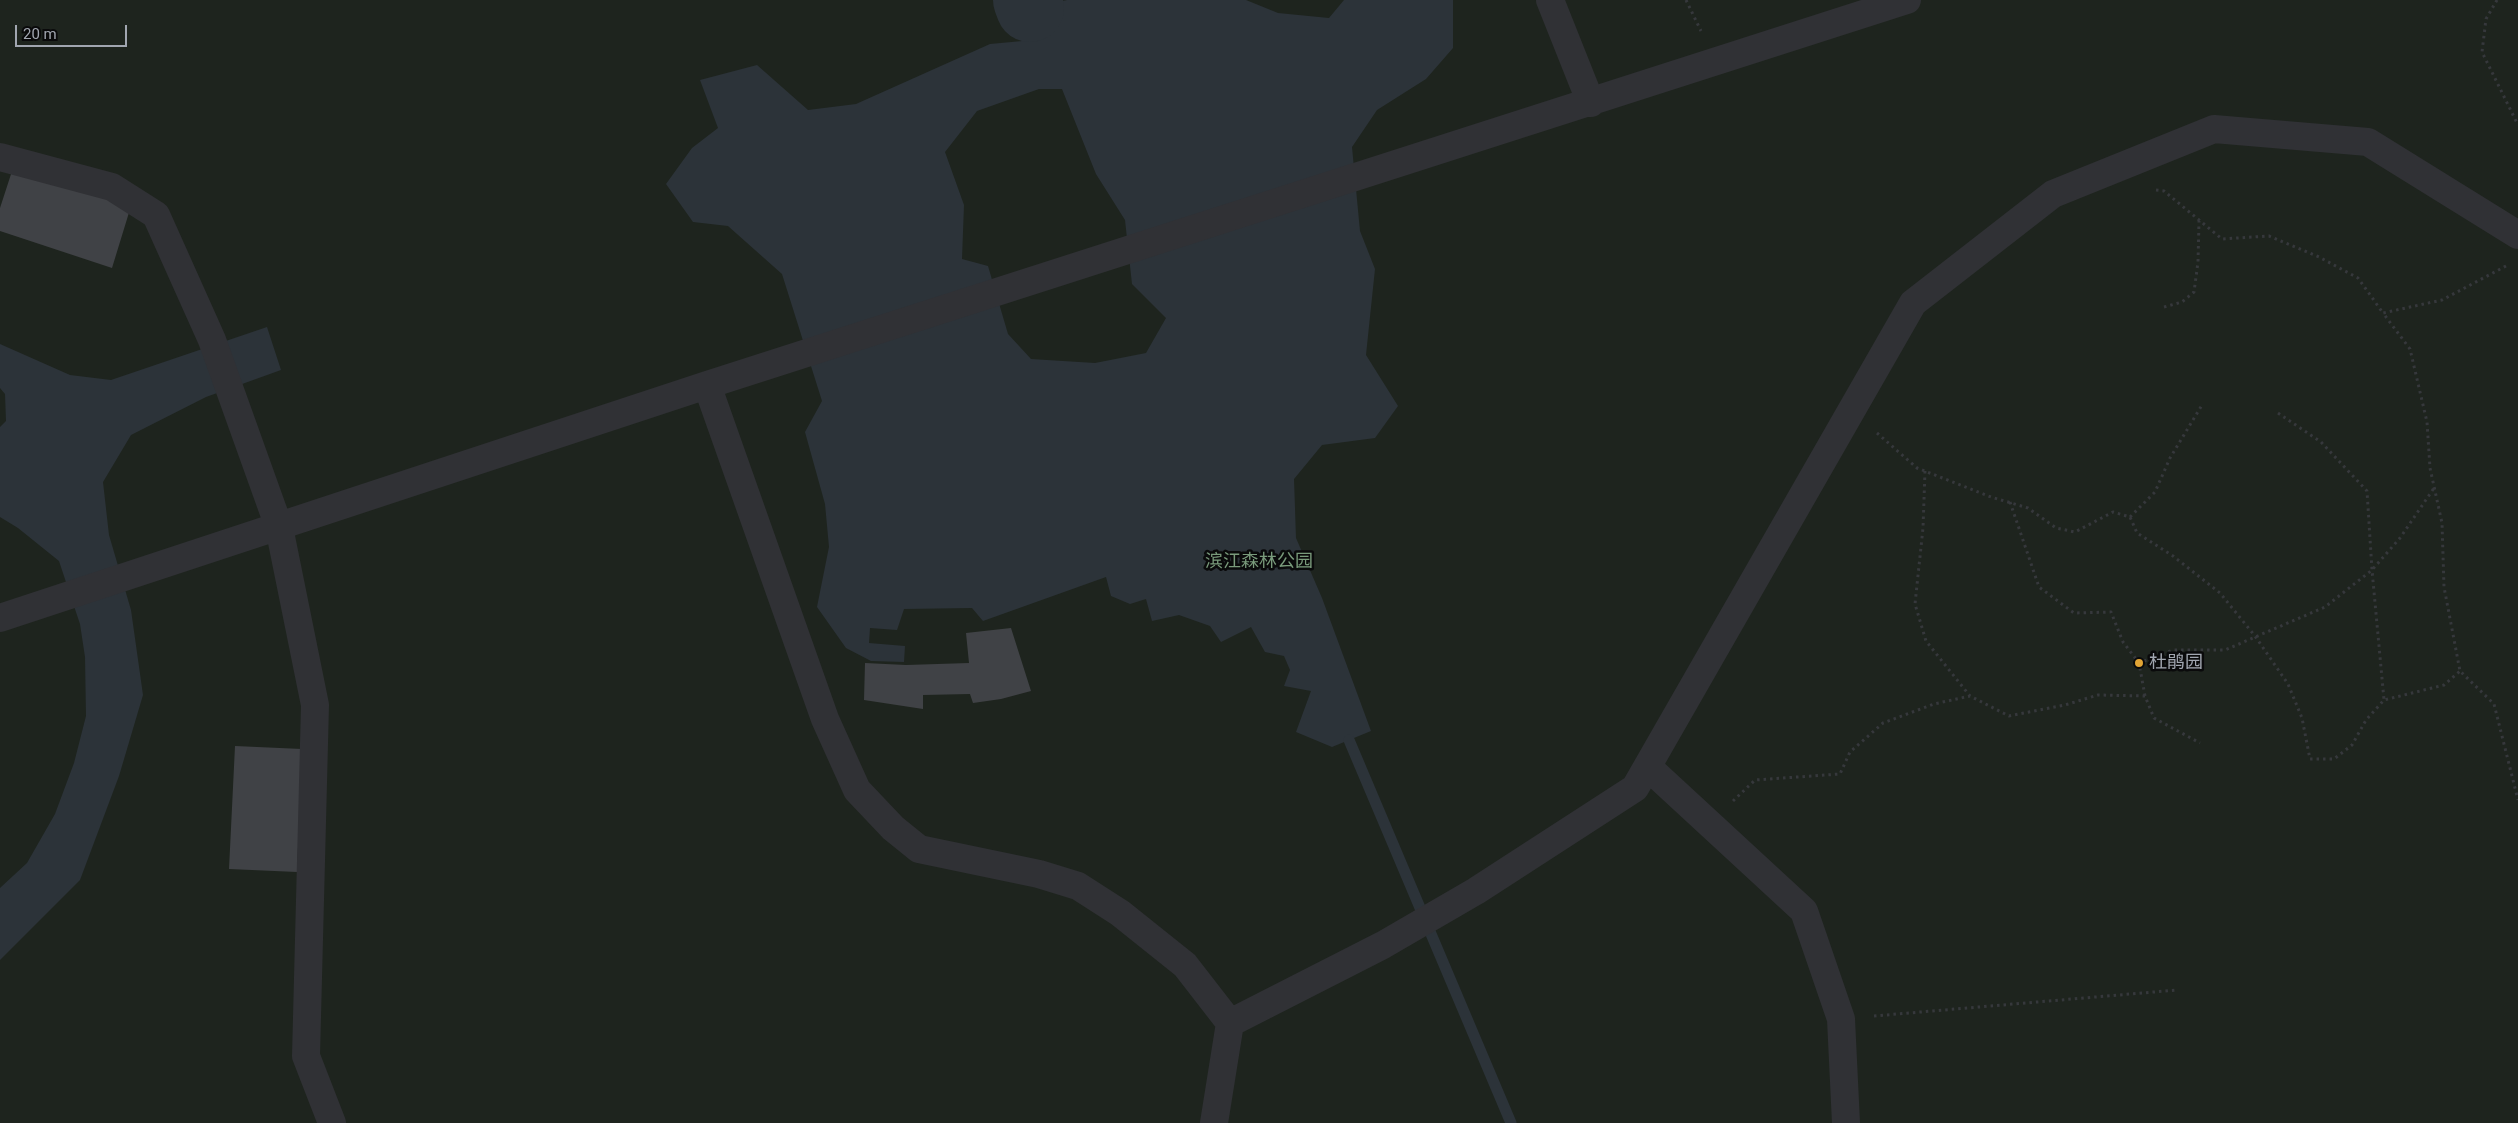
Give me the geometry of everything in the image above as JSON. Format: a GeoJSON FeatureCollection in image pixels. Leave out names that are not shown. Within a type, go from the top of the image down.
{"type":"FeatureCollection","features":[{"type":"Feature","properties":{"kind":"lane"},"geometry":{"type":"LineString","coordinates":[[1550,0],[1591,103]]}},
{"type":"Feature","properties":{"kind":"lane"},"geometry":{"type":"LineString","coordinates":[[0,618],[708,385],[1907,0]]}},
{"type":"Feature","properties":{"kind":"lane"},"geometry":{"type":"LineString","coordinates":[[1230,1023],[1383,945],[1476,891],[1635,788],[1913,303],[2053,194],[2214,129],[2368,142],[2518,235]]}},
{"type":"Feature","properties":{"kind":"lane"},"geometry":{"type":"LineString","coordinates":[[0,157],[112,187],[156,215],[212,340],[279,527],[315,704],[306,1056],[332,1123]]}},
{"type":"Feature","properties":{"kind":"lane"},"geometry":{"type":"LineString","coordinates":[[708,385],[825,719],[857,790],[893,828],[919,849],[1039,874],[1078,886],[1120,912],[1185,965],[1230,1023],[1214,1123]]}},
{"type":"Feature","properties":{"kind":"lane"},"geometry":{"type":"LineString","coordinates":[[1648,766],[1804,911],[1841,1019],[1846,1123]]}},
{"type":"Feature","properties":{"kind":"path"},"geometry":{"type":"LineString","coordinates":[[2497,0],[2486,19],[2482,52],[2518,125]]}},
{"type":"Feature","properties":{"kind":"path"},"geometry":{"type":"LineString","coordinates":[[2147,190],[2164,191],[2222,239],[2269,236],[2319,257],[2358,278],[2410,349],[2427,422],[2430,468],[2442,523],[2444,587],[2460,671],[2494,704],[2518,800]]}},
{"type":"Feature","properties":{"kind":"path"},"geometry":{"type":"LineString","coordinates":[[2164,307],[2182,302],[2194,292],[2198,262],[2199,221]]}},
{"type":"Feature","properties":{"kind":"path"},"geometry":{"type":"LineString","coordinates":[[2383,313],[2442,300],[2508,265]]}},
{"type":"Feature","properties":{"kind":"path"},"geometry":{"type":"LineString","coordinates":[[2130,517],[2155,492],[2170,458],[2202,405]]}},
{"type":"Feature","properties":{"kind":"path"},"geometry":{"type":"LineString","coordinates":[[2278,413],[2321,442],[2367,491],[2384,700]]}},
{"type":"Feature","properties":{"kind":"path"},"geometry":{"type":"LineString","coordinates":[[1838,434],[1874,430],[1917,468],[2028,508],[2056,528],[2075,532],[2113,512],[2130,517],[2137,533],[2173,556],[2220,594],[2255,636],[2288,684],[2302,718],[2310,759],[2334,760],[2352,745],[2366,720],[2384,700],[2444,685],[2460,671]]}},
{"type":"Feature","properties":{"kind":"path"},"geometry":{"type":"LineString","coordinates":[[1925,471],[1923,528],[1915,604],[1926,641],[1970,696],[2009,716],[2098,695],[2145,696]]}},
{"type":"Feature","properties":{"kind":"path"},"geometry":{"type":"LineString","coordinates":[[2139,663],[2173,650],[2225,650],[2325,606],[2372,570],[2400,538],[2434,487]]}},
{"type":"Feature","properties":{"kind":"path"},"geometry":{"type":"LineString","coordinates":[[2010,502],[2039,587],[2074,613],[2111,612],[2123,642],[2139,663],[2145,696],[2154,718],[2200,743]]}},
{"type":"Feature","properties":{"kind":"path"},"geometry":{"type":"LineString","coordinates":[[1709,823],[1755,780],[1840,774],[1850,752],[1883,723],[1934,704],[1970,696]]}},
{"type":"Feature","properties":{"kind":"path"},"geometry":{"type":"LineString","coordinates":[[1841,1019],[2177,990]]}},
{"type":"Feature","properties":{"kind":"green space","name":"滨江森林公园"},"geometry":{"type":"Polygon","coordinates":[[[0,0],[2518,0],[2518,1123],[0,1123],[0,0]]]}},
{"type":"Feature","properties":{"kind":"shaded area"},"geometry":{"type":"Polygon","coordinates":[[[1067,0],[1246,0],[1278,13],[1329,18],[1344,0],[1453,0],[1453,48],[1426,79],[1377,110],[1352,147],[1360,231],[1375,269],[1366,355],[1398,406],[1375,438],[1322,445],[1294,479],[1296,538],[1322,598],[1371,731],[1332,747],[1296,732],[1311,691],[1284,686],[1290,670],[1284,656],[1265,652],[1251,627],[1221,642],[1210,626],[1179,615],[1152,621],[1146,599],[1130,604],[1111,596],[1106,577],[983,621],[972,608],[904,609],[897,630],[870,628],[869,643],[905,646],[904,662],[871,661],[846,648],[817,607],[829,547],[825,504],[805,432],[822,401],[782,274],[728,226],[693,222],[666,184],[692,148],[718,128],[700,80],[757,65],[808,110],[856,104],[990,44],[1033,40],[1030,8],[1067,0]],[[1039,89],[977,111],[945,152],[964,205],[962,259],[988,266],[1008,334],[1031,359],[1095,363],[1146,353],[1166,318],[1132,284],[1125,220],[1096,174],[1062,89],[1039,89]]]}},
{"type":"Feature","properties":{"kind":"shaded area"},"geometry":{"type":"Polygon","coordinates":[[[267,327],[281,370],[206,397],[131,435],[103,482],[109,535],[131,610],[143,695],[119,776],[80,880],[0,960],[0,888],[27,863],[55,814],[74,763],[86,716],[85,657],[80,624],[59,561],[18,528],[0,517],[0,427],[6,421],[5,394],[0,388],[0,344],[70,375],[111,380],[267,327]]]}},
{"type":"Feature","properties":{"kind":"building"},"geometry":{"type":"Polygon","coordinates":[[[13,168],[131,206],[112,268],[0,231],[0,208],[13,168]]]}},
{"type":"Feature","properties":{"kind":"building"},"geometry":{"type":"Polygon","coordinates":[[[1011,628],[1031,691],[1001,699],[973,703],[970,694],[923,695],[923,709],[864,700],[865,663],[906,665],[969,663],[966,633],[1011,628]]]}},
{"type":"Feature","properties":{"kind":"building"},"geometry":{"type":"Polygon","coordinates":[[[235,746],[302,749],[297,872],[229,869],[235,746]]]}},
{"type":"Feature","properties":{"kind":"waterway"},"geometry":{"type":"LineString","coordinates":[[1027,0],[1030,8]]}},
{"type":"Feature","properties":{"kind":"waterway"},"geometry":{"type":"LineString","coordinates":[[1349,740],[1511,1123]]}},
{"type":"Feature","properties":{"kind":"place","name":"杜鹃园"},"geometry":{"type":"Point","coordinates":[2139,663]}}]}
